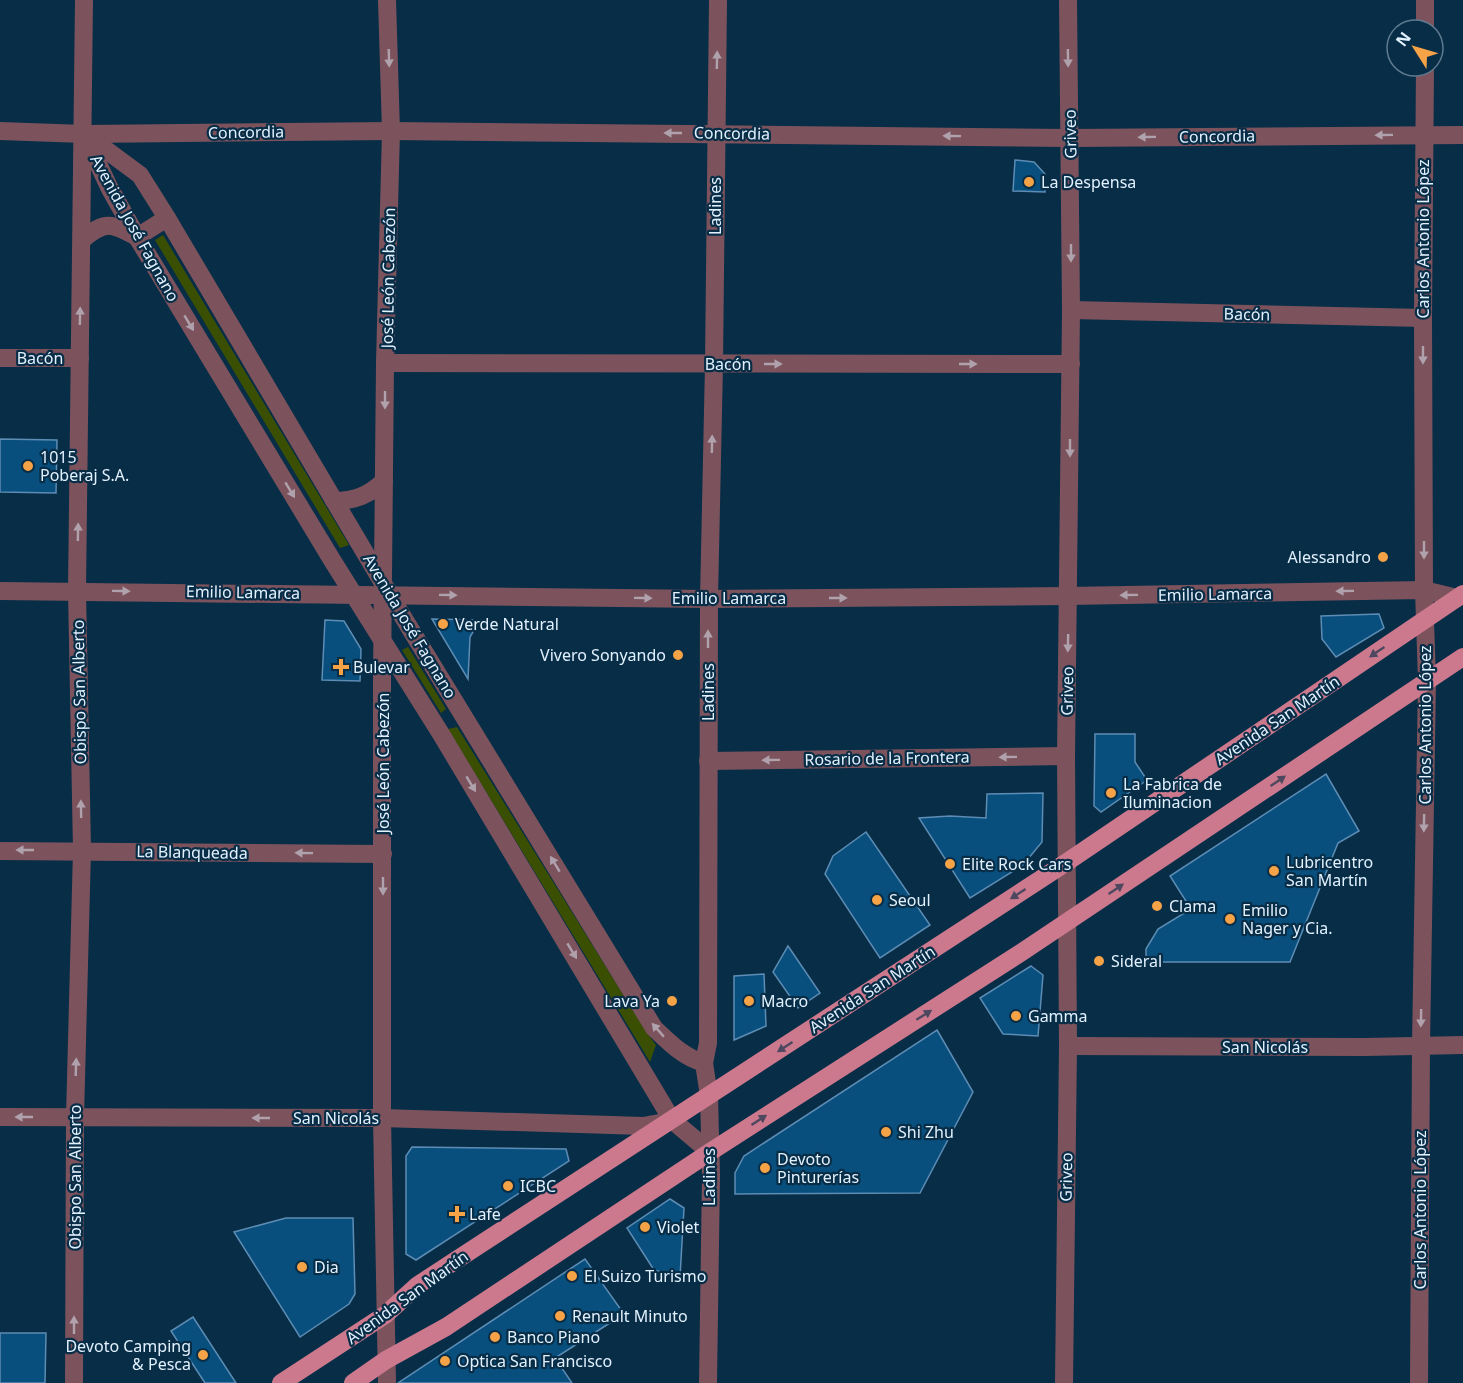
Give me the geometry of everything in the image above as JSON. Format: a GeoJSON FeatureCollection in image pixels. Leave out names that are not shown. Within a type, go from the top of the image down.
{"type":"FeatureCollection","features":[{"type":"Feature","properties":{"kind":"main road","name":"Avenida San Martín"},"geometry":{"type":"LineString","coordinates":[[281,1383],[385,1315],[418,1285],[1067,862],[1460,596]]}},
{"type":"Feature","properties":{"kind":"main road"},"geometry":{"type":"LineString","coordinates":[[353,1383],[386,1360],[446,1327],[710,1152],[1022,952],[1463,657]]}},
{"type":"Feature","properties":{"kind":"street","name":"Obispo San Alberto"},"geometry":{"type":"LineString","coordinates":[[74,1383],[75,1117],[82,850],[77,590],[84,0]]}},
{"type":"Feature","properties":{"kind":"street","name":"José León Cabezón"},"geometry":{"type":"LineString","coordinates":[[387,0],[391,131],[385,363],[386,590],[382,639],[382,1118],[387,1383]]}},
{"type":"Feature","properties":{"kind":"street","name":"Ladines"},"geometry":{"type":"LineString","coordinates":[[708,1383],[710,1152],[709,1096],[704,1063],[708,1043],[708,598],[714,364],[718,0]]}},
{"type":"Feature","properties":{"kind":"street","name":"Griveo"},"geometry":{"type":"LineString","coordinates":[[1064,1383],[1068,1046],[1066,756],[1071,364],[1068,0]]}},
{"type":"Feature","properties":{"kind":"street"},"geometry":{"type":"LineString","coordinates":[[1425,0],[1425,18]]}},
{"type":"Feature","properties":{"kind":"street","name":"Carlos Antonio López"},"geometry":{"type":"LineString","coordinates":[[1419,1383],[1421,1045],[1427,681],[1424,590],[1423,318],[1425,78]]}},
{"type":"Feature","properties":{"kind":"street","name":"Concordia"},"geometry":{"type":"LineString","coordinates":[[0,131],[84,134],[391,131],[716,133],[1070,138],[1463,135]]}},
{"type":"Feature","properties":{"kind":"street","name":"Avenida José Fagnano"},"geometry":{"type":"LineString","coordinates":[[84,134],[140,175],[386,590],[654,1028],[671,1045],[691,1059],[704,1063]]}},
{"type":"Feature","properties":{"kind":"street","name":"Avenida José Fagnano"},"geometry":{"type":"LineString","coordinates":[[84,134],[109,187],[137,237],[672,1120],[710,1152]]}},
{"type":"Feature","properties":{"kind":"street"},"geometry":{"type":"LineString","coordinates":[[82,240],[95,228],[105,225],[116,225],[137,237],[167,218]]}},
{"type":"Feature","properties":{"kind":"street","name":"Bacón"},"geometry":{"type":"LineString","coordinates":[[1071,310],[1423,318]]}},
{"type":"Feature","properties":{"kind":"street","name":"Bacón"},"geometry":{"type":"LineString","coordinates":[[0,358],[80,358]]}},
{"type":"Feature","properties":{"kind":"street","name":"Bacón"},"geometry":{"type":"LineString","coordinates":[[385,363],[1071,364]]}},
{"type":"Feature","properties":{"kind":"street"},"geometry":{"type":"LineString","coordinates":[[334,501],[348,501],[362,497],[384,481]]}},
{"type":"Feature","properties":{"kind":"street","name":"Emilio Lamarca"},"geometry":{"type":"LineString","coordinates":[[0,591],[354,594],[386,590],[708,598],[1068,596],[1424,590],[1460,596]]}},
{"type":"Feature","properties":{"kind":"street","name":"Rosario de la Frontera"},"geometry":{"type":"LineString","coordinates":[[708,761],[1066,756]]}},
{"type":"Feature","properties":{"kind":"street","name":"La Blanqueada"},"geometry":{"type":"LineString","coordinates":[[0,851],[383,854]]}},
{"type":"Feature","properties":{"kind":"street","name":"San Nicolás"},"geometry":{"type":"LineString","coordinates":[[1068,1046],[1463,1045]]}},
{"type":"Feature","properties":{"kind":"street","name":"San Nicolás"},"geometry":{"type":"LineString","coordinates":[[0,1117],[382,1118],[643,1126],[672,1120]]}},
{"type":"Feature","properties":{"kind":"green space"},"geometry":{"type":"Polygon","coordinates":[[[163,235],[349,545],[340,548],[155,240],[163,235]]]}},
{"type":"Feature","properties":{"kind":"green space"},"geometry":{"type":"Polygon","coordinates":[[[408,647],[446,709],[441,713],[402,650],[408,647]]]}},
{"type":"Feature","properties":{"kind":"green space"},"geometry":{"type":"Polygon","coordinates":[[[457,727],[656,1045],[650,1062],[448,729],[457,727]]]}},
{"type":"Feature","properties":{"kind":"building","name":"La Despensa"},"geometry":{"type":"Polygon","coordinates":[[[1015,160],[1034,162],[1045,174],[1045,192],[1013,191],[1015,160]]]}},
{"type":"Feature","properties":{"kind":"building","name":"1015 Poberaj S.A."},"geometry":{"type":"Polygon","coordinates":[[[0,439],[57,440],[56,493],[0,492],[0,439]]]}},
{"type":"Feature","properties":{"kind":"building"},"geometry":{"type":"Polygon","coordinates":[[[1379,614],[1384,628],[1336,657],[1322,639],[1321,616],[1379,614]]]}},
{"type":"Feature","properties":{"kind":"building"},"geometry":{"type":"Polygon","coordinates":[[[432,619],[480,620],[470,637],[468,679],[432,619]]]}},
{"type":"Feature","properties":{"kind":"building"},"geometry":{"type":"Polygon","coordinates":[[[325,620],[344,621],[361,649],[360,681],[322,680],[325,620]]]}},
{"type":"Feature","properties":{"kind":"building","name":"La Fabrica de Iluminacion"},"geometry":{"type":"Polygon","coordinates":[[[1095,734],[1135,734],[1135,762],[1147,780],[1101,812],[1094,806],[1095,734]]]}},
{"type":"Feature","properties":{"kind":"building"},"geometry":{"type":"Polygon","coordinates":[[[1326,774],[1359,831],[1338,843],[1290,962],[1146,962],[1146,949],[1158,929],[1191,909],[1170,876],[1326,774]]]}},
{"type":"Feature","properties":{"kind":"building"},"geometry":{"type":"Polygon","coordinates":[[[1043,793],[1042,842],[1023,865],[970,898],[919,818],[950,816],[986,818],[987,794],[1043,793]]]}},
{"type":"Feature","properties":{"kind":"building","name":"Seoul"},"geometry":{"type":"Polygon","coordinates":[[[866,832],[930,925],[880,958],[825,874],[833,856],[866,832]]]}},
{"type":"Feature","properties":{"kind":"building"},"geometry":{"type":"Polygon","coordinates":[[[788,946],[820,993],[798,1008],[773,972],[788,946]]]}},
{"type":"Feature","properties":{"kind":"building","name":"Gamma"},"geometry":{"type":"Polygon","coordinates":[[[1031,966],[1043,975],[1038,1036],[1003,1034],[980,998],[1031,966]]]}},
{"type":"Feature","properties":{"kind":"building","name":"Macro"},"geometry":{"type":"Polygon","coordinates":[[[764,974],[766,1026],[734,1040],[734,976],[764,974]]]}},
{"type":"Feature","properties":{"kind":"building"},"geometry":{"type":"Polygon","coordinates":[[[937,1030],[973,1092],[920,1193],[735,1194],[735,1173],[744,1156],[937,1030]]]}},
{"type":"Feature","properties":{"kind":"building"},"geometry":{"type":"Polygon","coordinates":[[[412,1147],[566,1149],[569,1161],[416,1260],[406,1254],[406,1156],[412,1147]]]}},
{"type":"Feature","properties":{"kind":"building"},"geometry":{"type":"Polygon","coordinates":[[[670,1199],[684,1208],[680,1277],[654,1270],[627,1228],[670,1199]]]}},
{"type":"Feature","properties":{"kind":"building"},"geometry":{"type":"Polygon","coordinates":[[[286,1218],[353,1218],[355,1294],[349,1304],[300,1337],[234,1232],[286,1218]]]}},
{"type":"Feature","properties":{"kind":"building"},"geometry":{"type":"Polygon","coordinates":[[[585,1259],[624,1314],[555,1358],[572,1383],[398,1383],[585,1259]]]}},
{"type":"Feature","properties":{"kind":"building","name":"Devoto Camping & Pesca"},"geometry":{"type":"Polygon","coordinates":[[[193,1317],[236,1383],[205,1383],[171,1331],[193,1317]]]}},
{"type":"Feature","properties":{"kind":"building"},"geometry":{"type":"Polygon","coordinates":[[[0,1333],[46,1333],[45,1383],[0,1383],[0,1333]]]}},
{"type":"Feature","properties":{"kind":"place","name":"La Despensa"},"geometry":{"type":"Point","coordinates":[1029,182]}},
{"type":"Feature","properties":{"kind":"place","name":"1015 Poberaj S.A."},"geometry":{"type":"Point","coordinates":[28,466]}},
{"type":"Feature","properties":{"kind":"place","name":"Alessandro"},"geometry":{"type":"Point","coordinates":[1383,557]}},
{"type":"Feature","properties":{"kind":"place","name":"Verde Natural"},"geometry":{"type":"Point","coordinates":[443,624]}},
{"type":"Feature","properties":{"kind":"place","name":"Vivero Sonyando"},"geometry":{"type":"Point","coordinates":[678,655]}},
{"type":"Feature","properties":{"kind":"place","name":"Bulevar"},"geometry":{"type":"Point","coordinates":[341,667]}},
{"type":"Feature","properties":{"kind":"place","name":"La Fabrica de Iluminacion"},"geometry":{"type":"Point","coordinates":[1111,793]}},
{"type":"Feature","properties":{"kind":"place","name":"Elite Rock Cars"},"geometry":{"type":"Point","coordinates":[950,864]}},
{"type":"Feature","properties":{"kind":"place","name":"Lubricentro San Martín"},"geometry":{"type":"Point","coordinates":[1274,871]}},
{"type":"Feature","properties":{"kind":"place","name":"Seoul"},"geometry":{"type":"Point","coordinates":[877,900]}},
{"type":"Feature","properties":{"kind":"place","name":"Clama"},"geometry":{"type":"Point","coordinates":[1157,906]}},
{"type":"Feature","properties":{"kind":"place","name":"Emilio Nager y Cia."},"geometry":{"type":"Point","coordinates":[1230,919]}},
{"type":"Feature","properties":{"kind":"place","name":"Sideral"},"geometry":{"type":"Point","coordinates":[1099,961]}},
{"type":"Feature","properties":{"kind":"place","name":"Lava Ya"},"geometry":{"type":"Point","coordinates":[672,1001]}},
{"type":"Feature","properties":{"kind":"place","name":"Macro"},"geometry":{"type":"Point","coordinates":[749,1001]}},
{"type":"Feature","properties":{"kind":"place","name":"Gamma"},"geometry":{"type":"Point","coordinates":[1016,1016]}},
{"type":"Feature","properties":{"kind":"place","name":"Shi Zhu"},"geometry":{"type":"Point","coordinates":[886,1132]}},
{"type":"Feature","properties":{"kind":"place","name":"Devoto Pinturerías"},"geometry":{"type":"Point","coordinates":[765,1168]}},
{"type":"Feature","properties":{"kind":"place","name":"ICBC"},"geometry":{"type":"Point","coordinates":[508,1186]}},
{"type":"Feature","properties":{"kind":"place","name":"Lafe"},"geometry":{"type":"Point","coordinates":[457,1214]}},
{"type":"Feature","properties":{"kind":"place","name":"Violet"},"geometry":{"type":"Point","coordinates":[645,1227]}},
{"type":"Feature","properties":{"kind":"place","name":"Dia"},"geometry":{"type":"Point","coordinates":[302,1267]}},
{"type":"Feature","properties":{"kind":"place","name":"El Suizo Turismo"},"geometry":{"type":"Point","coordinates":[572,1276]}},
{"type":"Feature","properties":{"kind":"place","name":"Renault Minuto"},"geometry":{"type":"Point","coordinates":[560,1316]}},
{"type":"Feature","properties":{"kind":"place","name":"Banco Piano"},"geometry":{"type":"Point","coordinates":[495,1337]}},
{"type":"Feature","properties":{"kind":"place","name":"Devoto Camping & Pesca"},"geometry":{"type":"Point","coordinates":[203,1355]}},
{"type":"Feature","properties":{"kind":"place","name":"Optica San Francisco"},"geometry":{"type":"Point","coordinates":[445,1361]}}]}
